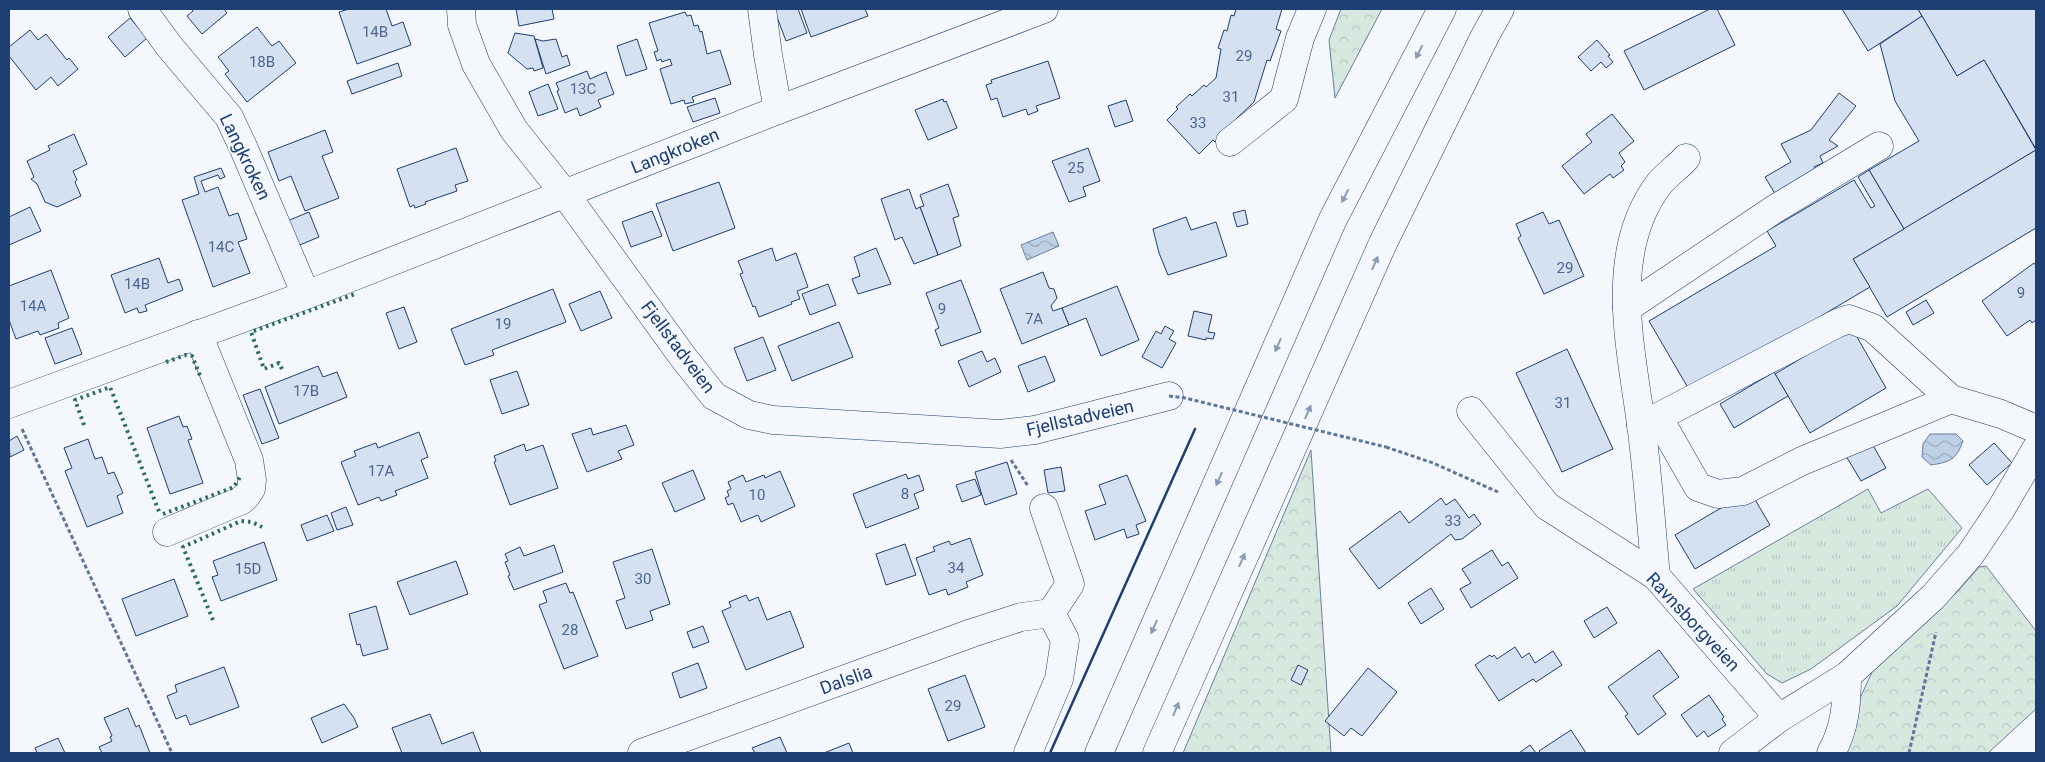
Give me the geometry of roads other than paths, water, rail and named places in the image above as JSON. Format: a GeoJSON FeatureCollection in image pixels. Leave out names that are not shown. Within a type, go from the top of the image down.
{"type":"FeatureCollection","features":[{"type":"Feature","properties":{"kind":"main road","name":"Langkroken"},"geometry":{"type":"LineString","coordinates":[[142,9],[169,46],[229,117],[306,295]]}},
{"type":"Feature","properties":{"kind":"main road","name":"Fjellstadveien"},"geometry":{"type":"LineString","coordinates":[[461,9],[462,25],[476,64],[514,130],[566,194],[683,357],[714,396],[749,415],[773,420],[1000,434],[1035,430],[1169,396]]}},
{"type":"Feature","properties":{"kind":"main road"},"geometry":{"type":"LineString","coordinates":[[762,9],[778,110]]}},
{"type":"Feature","properties":{"kind":"main road","name":"Langkroken"},"geometry":{"type":"LineString","coordinates":[[11,403],[306,295],[778,110],[1044,9]]}},
{"type":"Feature","properties":{"kind":"main road"},"geometry":{"type":"LineString","coordinates":[[1230,142],[1284,99],[1300,38],[1312,9]]}},
{"type":"Feature","properties":{"kind":"main road"},"geometry":{"type":"LineString","coordinates":[[1099,753],[1333,218],[1442,9]]}},
{"type":"Feature","properties":{"kind":"main road"},"geometry":{"type":"LineString","coordinates":[[1157,753],[1384,244],[1500,9]]}},
{"type":"Feature","properties":{"kind":"main road"},"geometry":{"type":"LineString","coordinates":[[1486,34],[1505,9]]}},
{"type":"Feature","properties":{"kind":"main road"},"geometry":{"type":"LineString","coordinates":[[1627,308],[1773,210],[1879,146]]}},
{"type":"Feature","properties":{"kind":"main road"},"geometry":{"type":"LineString","coordinates":[[1656,576],[1650,422],[1630,352],[1627,273],[1634,236],[1644,207],[1660,184],[1686,158]]}},
{"type":"Feature","properties":{"kind":"main road"},"geometry":{"type":"LineString","coordinates":[[1650,422],[1838,323],[1849,319],[1873,328],[1951,399],[2002,414],[2036,429]]}},
{"type":"Feature","properties":{"kind":"main road"},"geometry":{"type":"LineString","coordinates":[[168,532],[242,500],[251,489],[252,470],[249,460],[198,334]]}},
{"type":"Feature","properties":{"kind":"main road"},"geometry":{"type":"LineString","coordinates":[[1650,422],[1698,487],[1718,494],[1743,491],[1802,461],[1951,399]]}},
{"type":"Feature","properties":{"kind":"main road","name":"Ravnsborgveien"},"geometry":{"type":"LineString","coordinates":[[1471,411],[1547,506],[1656,576],[1779,718]]}},
{"type":"Feature","properties":{"kind":"main road"},"geometry":{"type":"LineString","coordinates":[[1733,753],[1779,718],[1847,676],[1933,597],[1970,555],[2001,509],[2036,449]]}},
{"type":"Feature","properties":{"kind":"main road"},"geometry":{"type":"LineString","coordinates":[[1028,753],[1059,679],[1066,640],[1051,613],[1070,584],[1044,508]]}},
{"type":"Feature","properties":{"kind":"main road","name":"Dalslia"},"geometry":{"type":"LineString","coordinates":[[642,753],[972,633],[1021,617],[1051,613]]}},
{"type":"Feature","properties":{"kind":"main road"},"geometry":{"type":"LineString","coordinates":[[1831,753],[1837,743],[1844,721],[1847,676]]}},
{"type":"Feature","properties":{"kind":"water"},"geometry":{"type":"Polygon","coordinates":[[[1053,232],[1059,246],[1027,260],[1021,245],[1053,232]]]}},
{"type":"Feature","properties":{"kind":"water"},"geometry":{"type":"Polygon","coordinates":[[[1930,434],[1956,434],[1963,441],[1958,452],[1951,459],[1943,463],[1931,465],[1922,457],[1923,444],[1930,434]]]}}]}
